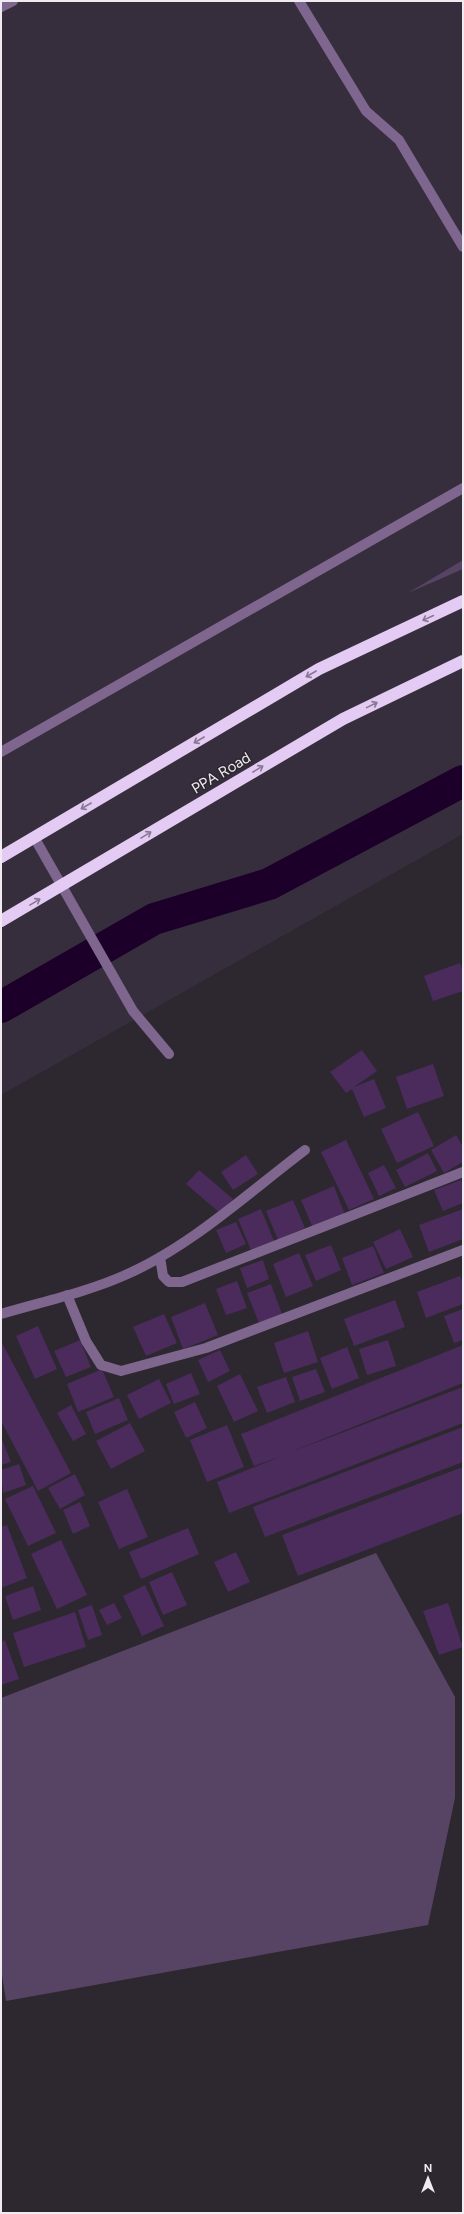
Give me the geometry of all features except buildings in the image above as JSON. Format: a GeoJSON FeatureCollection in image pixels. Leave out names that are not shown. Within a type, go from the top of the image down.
{"type":"FeatureCollection","features":[{"type":"Feature","properties":{"kind":"highway"},"geometry":{"type":"LineString","coordinates":[[1,856],[319,670],[463,601]]}},
{"type":"Feature","properties":{"kind":"highway","name":"PPA Road"},"geometry":{"type":"LineString","coordinates":[[1,921],[343,719],[463,661]]}},
{"type":"Feature","properties":{"kind":"street"},"geometry":{"type":"LineString","coordinates":[[1,7],[13,1]]}},
{"type":"Feature","properties":{"kind":"street"},"geometry":{"type":"LineString","coordinates":[[299,1],[366,111],[398,140],[463,247]]}},
{"type":"Feature","properties":{"kind":"street"},"geometry":{"type":"LineString","coordinates":[[1,752],[463,488]]}},
{"type":"Feature","properties":{"kind":"street"},"geometry":{"type":"LineString","coordinates":[[34,837],[133,1011],[169,1054]]}},
{"type":"Feature","properties":{"kind":"street"},"geometry":{"type":"LineString","coordinates":[[1,1314],[66,1295],[122,1276],[160,1257],[210,1223],[305,1150]]}},
{"type":"Feature","properties":{"kind":"street"},"geometry":{"type":"LineString","coordinates":[[160,1257],[163,1276],[169,1282],[182,1282],[463,1172]]}},
{"type":"Feature","properties":{"kind":"street"},"geometry":{"type":"LineString","coordinates":[[66,1295],[86,1341],[101,1365],[121,1371],[206,1348],[463,1250]]}},
{"type":"Feature","properties":{"kind":"shaded area"},"geometry":{"type":"Polygon","coordinates":[[[1,1],[463,1],[463,834],[1,1095],[1,1]]]}},
{"type":"Feature","properties":{"kind":"shaded area"},"geometry":{"type":"Polygon","coordinates":[[[463,560],[463,569],[408,593],[463,560]]]}},
{"type":"Feature","properties":{"kind":"shaded area"},"geometry":{"type":"Polygon","coordinates":[[[376,1553],[455,1697],[455,1798],[428,1925],[6,2001],[1,1969],[1,1698],[376,1553]]]}},
{"type":"Feature","properties":{"kind":"waterway"},"geometry":{"type":"LineString","coordinates":[[1,1007],[154,919],[269,884],[463,781]]}}]}
